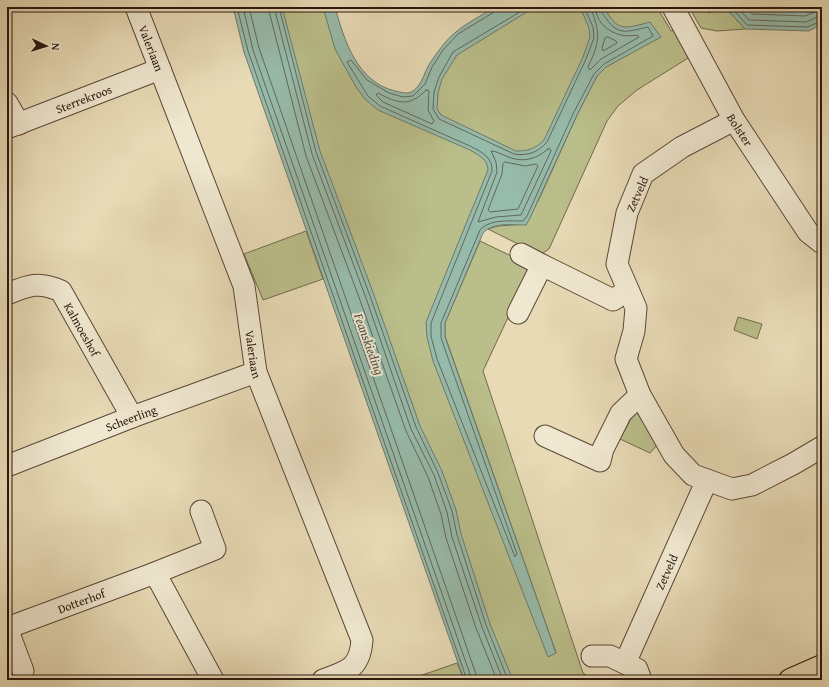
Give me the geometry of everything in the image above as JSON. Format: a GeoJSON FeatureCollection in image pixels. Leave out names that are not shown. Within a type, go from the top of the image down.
{"type":"FeatureCollection","features":[{"type":"Feature","properties":{"kind":"main road"},"geometry":{"type":"LineString","coordinates":[[790,680],[822,666]]}},
{"type":"Feature","properties":{"kind":"street","name":"Valeriaan"},"geometry":{"type":"LineString","coordinates":[[136,7],[244,286],[256,372],[362,640],[362,651],[357,663],[348,670],[323,680]]}},
{"type":"Feature","properties":{"kind":"street","name":"Bolster"},"geometry":{"type":"LineString","coordinates":[[673,7],[734,120],[808,232],[822,243]]}},
{"type":"Feature","properties":{"kind":"street","name":"Sterrekroos"},"geometry":{"type":"LineString","coordinates":[[13,126],[160,69]]}},
{"type":"Feature","properties":{"kind":"street"},"geometry":{"type":"LineString","coordinates":[[7,103],[13,126]]}},
{"type":"Feature","properties":{"kind":"street","name":"Zetveld"},"geometry":{"type":"LineString","coordinates":[[734,120],[682,147],[644,174],[627,214],[617,264],[636,308],[636,319],[626,359],[640,396],[674,456],[692,475],[732,489],[752,485],[794,464],[822,447]]}},
{"type":"Feature","properties":{"kind":"street"},"geometry":{"type":"LineString","coordinates":[[521,254],[613,300],[628,290]]}},
{"type":"Feature","properties":{"kind":"street"},"geometry":{"type":"LineString","coordinates":[[518,313],[542,265]]}},
{"type":"Feature","properties":{"kind":"street","name":"Kalmoeshof"},"geometry":{"type":"LineString","coordinates":[[7,294],[30,285],[47,285],[61,292],[132,417]]}},
{"type":"Feature","properties":{"kind":"street","name":"Scheerling"},"geometry":{"type":"LineString","coordinates":[[7,466],[132,417],[256,372]]}},
{"type":"Feature","properties":{"kind":"street"},"geometry":{"type":"LineString","coordinates":[[545,436],[600,461],[603,449],[621,413],[640,396]]}},
{"type":"Feature","properties":{"kind":"street","name":"Zetveld"},"geometry":{"type":"LineString","coordinates":[[625,663],[707,480]]}},
{"type":"Feature","properties":{"kind":"street","name":"Dotterhof"},"geometry":{"type":"LineString","coordinates":[[7,628],[215,549],[202,511]]}},
{"type":"Feature","properties":{"kind":"street"},"geometry":{"type":"LineString","coordinates":[[155,573],[213,680]]}},
{"type":"Feature","properties":{"kind":"street"},"geometry":{"type":"LineString","coordinates":[[7,628],[23,671]]}},
{"type":"Feature","properties":{"kind":"street"},"geometry":{"type":"LineString","coordinates":[[592,656],[610,656],[625,663],[637,669],[641,680]]}},
{"type":"Feature","properties":{"kind":"green space"},"geometry":{"type":"Polygon","coordinates":[[[272,7],[328,7],[340,49],[369,91],[416,109],[440,63],[520,7],[657,7],[671,31],[678,29],[693,55],[637,90],[618,106],[607,121],[549,249],[540,255],[488,229],[498,226],[526,224],[597,76],[606,67],[660,36],[599,66],[548,161],[481,224],[436,327],[556,653],[445,336],[445,323],[480,241],[532,266],[483,371],[583,673],[593,680],[506,680],[315,148],[272,7]]]}},
{"type":"Feature","properties":{"kind":"green space"},"geometry":{"type":"Polygon","coordinates":[[[689,7],[706,7],[709,13],[719,7],[725,7],[745,29],[717,31],[701,28],[689,7]]]}},
{"type":"Feature","properties":{"kind":"green space"},"geometry":{"type":"Polygon","coordinates":[[[306,231],[323,279],[263,300],[244,254],[306,231]]]}},
{"type":"Feature","properties":{"kind":"green space"},"geometry":{"type":"Polygon","coordinates":[[[738,317],[762,324],[757,339],[734,330],[738,317]]]}},
{"type":"Feature","properties":{"kind":"green space"},"geometry":{"type":"Polygon","coordinates":[[[641,410],[659,443],[650,453],[620,439],[633,415],[641,410]]]}},
{"type":"Feature","properties":{"kind":"green space"},"geometry":{"type":"Polygon","coordinates":[[[457,663],[464,680],[408,680],[457,663]]]}},
{"type":"Feature","properties":{"kind":"water","name":"Feanskieding"},"geometry":{"type":"Polygon","coordinates":[[[233,7],[282,7],[320,151],[374,295],[420,426],[442,471],[456,510],[461,534],[490,624],[513,680],[464,680],[244,52],[233,7]]]}},
{"type":"Feature","properties":{"kind":"water"},"geometry":{"type":"Polygon","coordinates":[[[323,7],[335,7],[343,33],[354,58],[371,79],[382,86],[395,91],[407,93],[416,88],[428,66],[441,47],[464,26],[490,9],[496,7],[535,7],[457,55],[442,79],[438,93],[437,109],[441,115],[516,151],[531,149],[538,146],[544,140],[583,57],[590,37],[589,28],[580,7],[604,7],[617,25],[627,27],[650,22],[661,37],[606,67],[597,76],[577,115],[526,225],[497,226],[487,229],[483,233],[445,323],[445,337],[556,653],[548,657],[433,361],[427,337],[426,322],[488,170],[488,166],[482,158],[470,150],[378,110],[365,99],[356,87],[335,49],[323,7]]]}},
{"type":"Feature","properties":{"kind":"water"},"geometry":{"type":"Polygon","coordinates":[[[725,7],[822,7],[822,24],[809,31],[745,29],[725,7]]]}}]}
